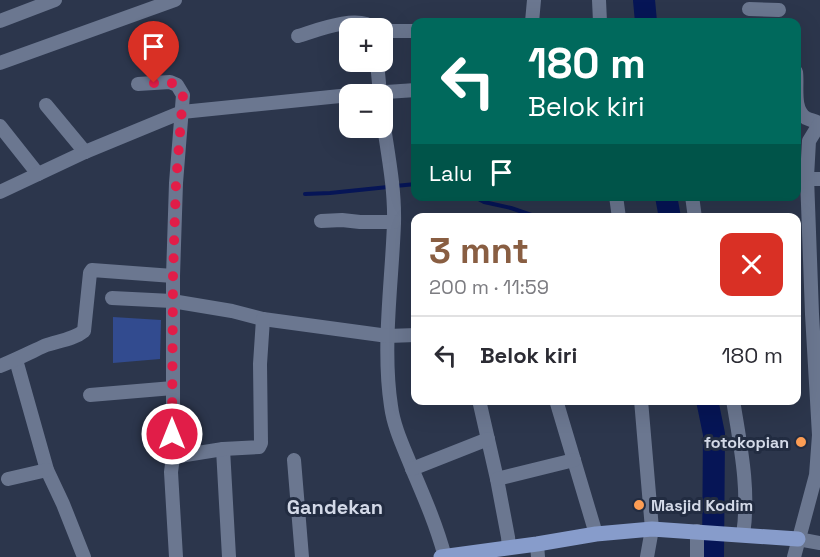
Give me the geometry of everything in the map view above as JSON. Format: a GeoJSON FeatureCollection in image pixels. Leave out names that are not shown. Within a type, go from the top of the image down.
{"type":"FeatureCollection","features":[{"type":"Feature","properties":{"kind":"main road"},"geometry":{"type":"LineString","coordinates":[[444,557],[508,548],[537,551],[596,534],[652,528],[798,539]]}},
{"type":"Feature","properties":{"kind":"street"},"geometry":{"type":"LineString","coordinates":[[0,21],[55,0]]}},
{"type":"Feature","properties":{"kind":"street"},"geometry":{"type":"LineString","coordinates":[[0,57],[152,0]]}},
{"type":"Feature","properties":{"kind":"street"},"geometry":{"type":"LineString","coordinates":[[0,63],[175,0]]}},
{"type":"Feature","properties":{"kind":"street"},"geometry":{"type":"LineString","coordinates":[[532,18],[534,0]]}},
{"type":"Feature","properties":{"kind":"street"},"geometry":{"type":"LineString","coordinates":[[599,0],[600,18]]}},
{"type":"Feature","properties":{"kind":"street"},"geometry":{"type":"LineString","coordinates":[[749,9],[780,11]]}},
{"type":"Feature","properties":{"kind":"street"},"geometry":{"type":"LineString","coordinates":[[298,36],[339,25]]}},
{"type":"Feature","properties":{"kind":"street"},"geometry":{"type":"LineString","coordinates":[[393,31],[411,31]]}},
{"type":"Feature","properties":{"kind":"street"},"geometry":{"type":"LineString","coordinates":[[138,84],[170,82],[177,85],[183,95],[176,178],[172,302],[171,472],[176,557]]}},
{"type":"Feature","properties":{"kind":"street"},"geometry":{"type":"LineString","coordinates":[[393,92],[411,90]]}},
{"type":"Feature","properties":{"kind":"street"},"geometry":{"type":"LineString","coordinates":[[0,192],[85,152],[183,112],[339,96]]}},
{"type":"Feature","properties":{"kind":"street"},"geometry":{"type":"LineString","coordinates":[[46,105],[85,152]]}},
{"type":"Feature","properties":{"kind":"street"},"geometry":{"type":"LineString","coordinates":[[794,557],[816,475],[819,435],[808,152],[809,141],[820,123],[806,118],[801,113]]}},
{"type":"Feature","properties":{"kind":"street"},"geometry":{"type":"LineString","coordinates":[[0,126],[38,174]]}},
{"type":"Feature","properties":{"kind":"street"},"geometry":{"type":"LineString","coordinates":[[385,138],[393,194],[394,222],[388,336],[388,385],[391,408],[400,440],[434,521],[444,557]]}},
{"type":"Feature","properties":{"kind":"street"},"geometry":{"type":"LineString","coordinates":[[321,221],[394,222]]}},
{"type":"Feature","properties":{"kind":"street"},"geometry":{"type":"LineString","coordinates":[[0,366],[84,331],[92,270],[173,276]]}},
{"type":"Feature","properties":{"kind":"street"},"geometry":{"type":"LineString","coordinates":[[112,298],[172,302],[232,311],[263,319],[388,336],[411,335]]}},
{"type":"Feature","properties":{"kind":"street"},"geometry":{"type":"LineString","coordinates":[[172,457],[260,446],[260,364],[263,319]]}},
{"type":"Feature","properties":{"kind":"street"},"geometry":{"type":"LineString","coordinates":[[16,360],[47,470],[84,557]]}},
{"type":"Feature","properties":{"kind":"street"},"geometry":{"type":"LineString","coordinates":[[90,395],[173,388]]}},
{"type":"Feature","properties":{"kind":"street"},"geometry":{"type":"LineString","coordinates":[[480,405],[497,480],[508,548]]}},
{"type":"Feature","properties":{"kind":"street"},"geometry":{"type":"LineString","coordinates":[[558,405],[596,534]]}},
{"type":"Feature","properties":{"kind":"street"},"geometry":{"type":"LineString","coordinates":[[641,405],[652,528],[647,557]]}},
{"type":"Feature","properties":{"kind":"street"},"geometry":{"type":"LineString","coordinates":[[734,405],[744,476],[745,509],[739,534]]}},
{"type":"Feature","properties":{"kind":"street"},"geometry":{"type":"LineString","coordinates":[[412,469],[488,440]]}},
{"type":"Feature","properties":{"kind":"street"},"geometry":{"type":"LineString","coordinates":[[223,450],[229,557]]}},
{"type":"Feature","properties":{"kind":"street"},"geometry":{"type":"LineString","coordinates":[[294,460],[302,557]]}},
{"type":"Feature","properties":{"kind":"street"},"geometry":{"type":"LineString","coordinates":[[497,480],[574,460]]}},
{"type":"Feature","properties":{"kind":"street"},"geometry":{"type":"LineString","coordinates":[[8,479],[47,470]]}},
{"type":"Feature","properties":{"kind":"street"},"geometry":{"type":"LineString","coordinates":[[697,557],[700,532]]}},
{"type":"Feature","properties":{"kind":"street"},"geometry":{"type":"LineString","coordinates":[[798,539],[820,543]]}},
{"type":"Feature","properties":{"kind":"shaded area"},"geometry":{"type":"Polygon","coordinates":[[[113,317],[161,320],[160,359],[113,363],[113,317]]]}},
{"type":"Feature","properties":{"kind":"waterway"},"geometry":{"type":"LineString","coordinates":[[644,0],[646,18]]}},
{"type":"Feature","properties":{"kind":"waterway"},"geometry":{"type":"LineString","coordinates":[[395,186],[411,184]]}},
{"type":"Feature","properties":{"kind":"waterway"},"geometry":{"type":"LineString","coordinates":[[305,194],[388,187]]}},
{"type":"Feature","properties":{"kind":"waterway"},"geometry":{"type":"LineString","coordinates":[[482,201],[526,213]]}},
{"type":"Feature","properties":{"kind":"waterway"},"geometry":{"type":"LineString","coordinates":[[667,201],[669,213]]}},
{"type":"Feature","properties":{"kind":"waterway"},"geometry":{"type":"LineString","coordinates":[[708,405],[714,434],[713,557]]}},
{"type":"Feature","properties":{"kind":"place","name":"fotokopian"},"geometry":{"type":"Point","coordinates":[801,442]}},
{"type":"Feature","properties":{"kind":"place","name":"Masjid Kodim"},"geometry":{"type":"Point","coordinates":[639,505]}},
{"type":"Feature","properties":{"kind":"district","name":"Gandekan"},"geometry":{"type":"Point","coordinates":[335,507]}},
{"type":"Feature","properties":{"kind":"route"},"geometry":{"type":"LineString","coordinates":[[154,83],[170,82],[177,85],[183,95],[176,183],[172,302],[172,434]]}}]}
